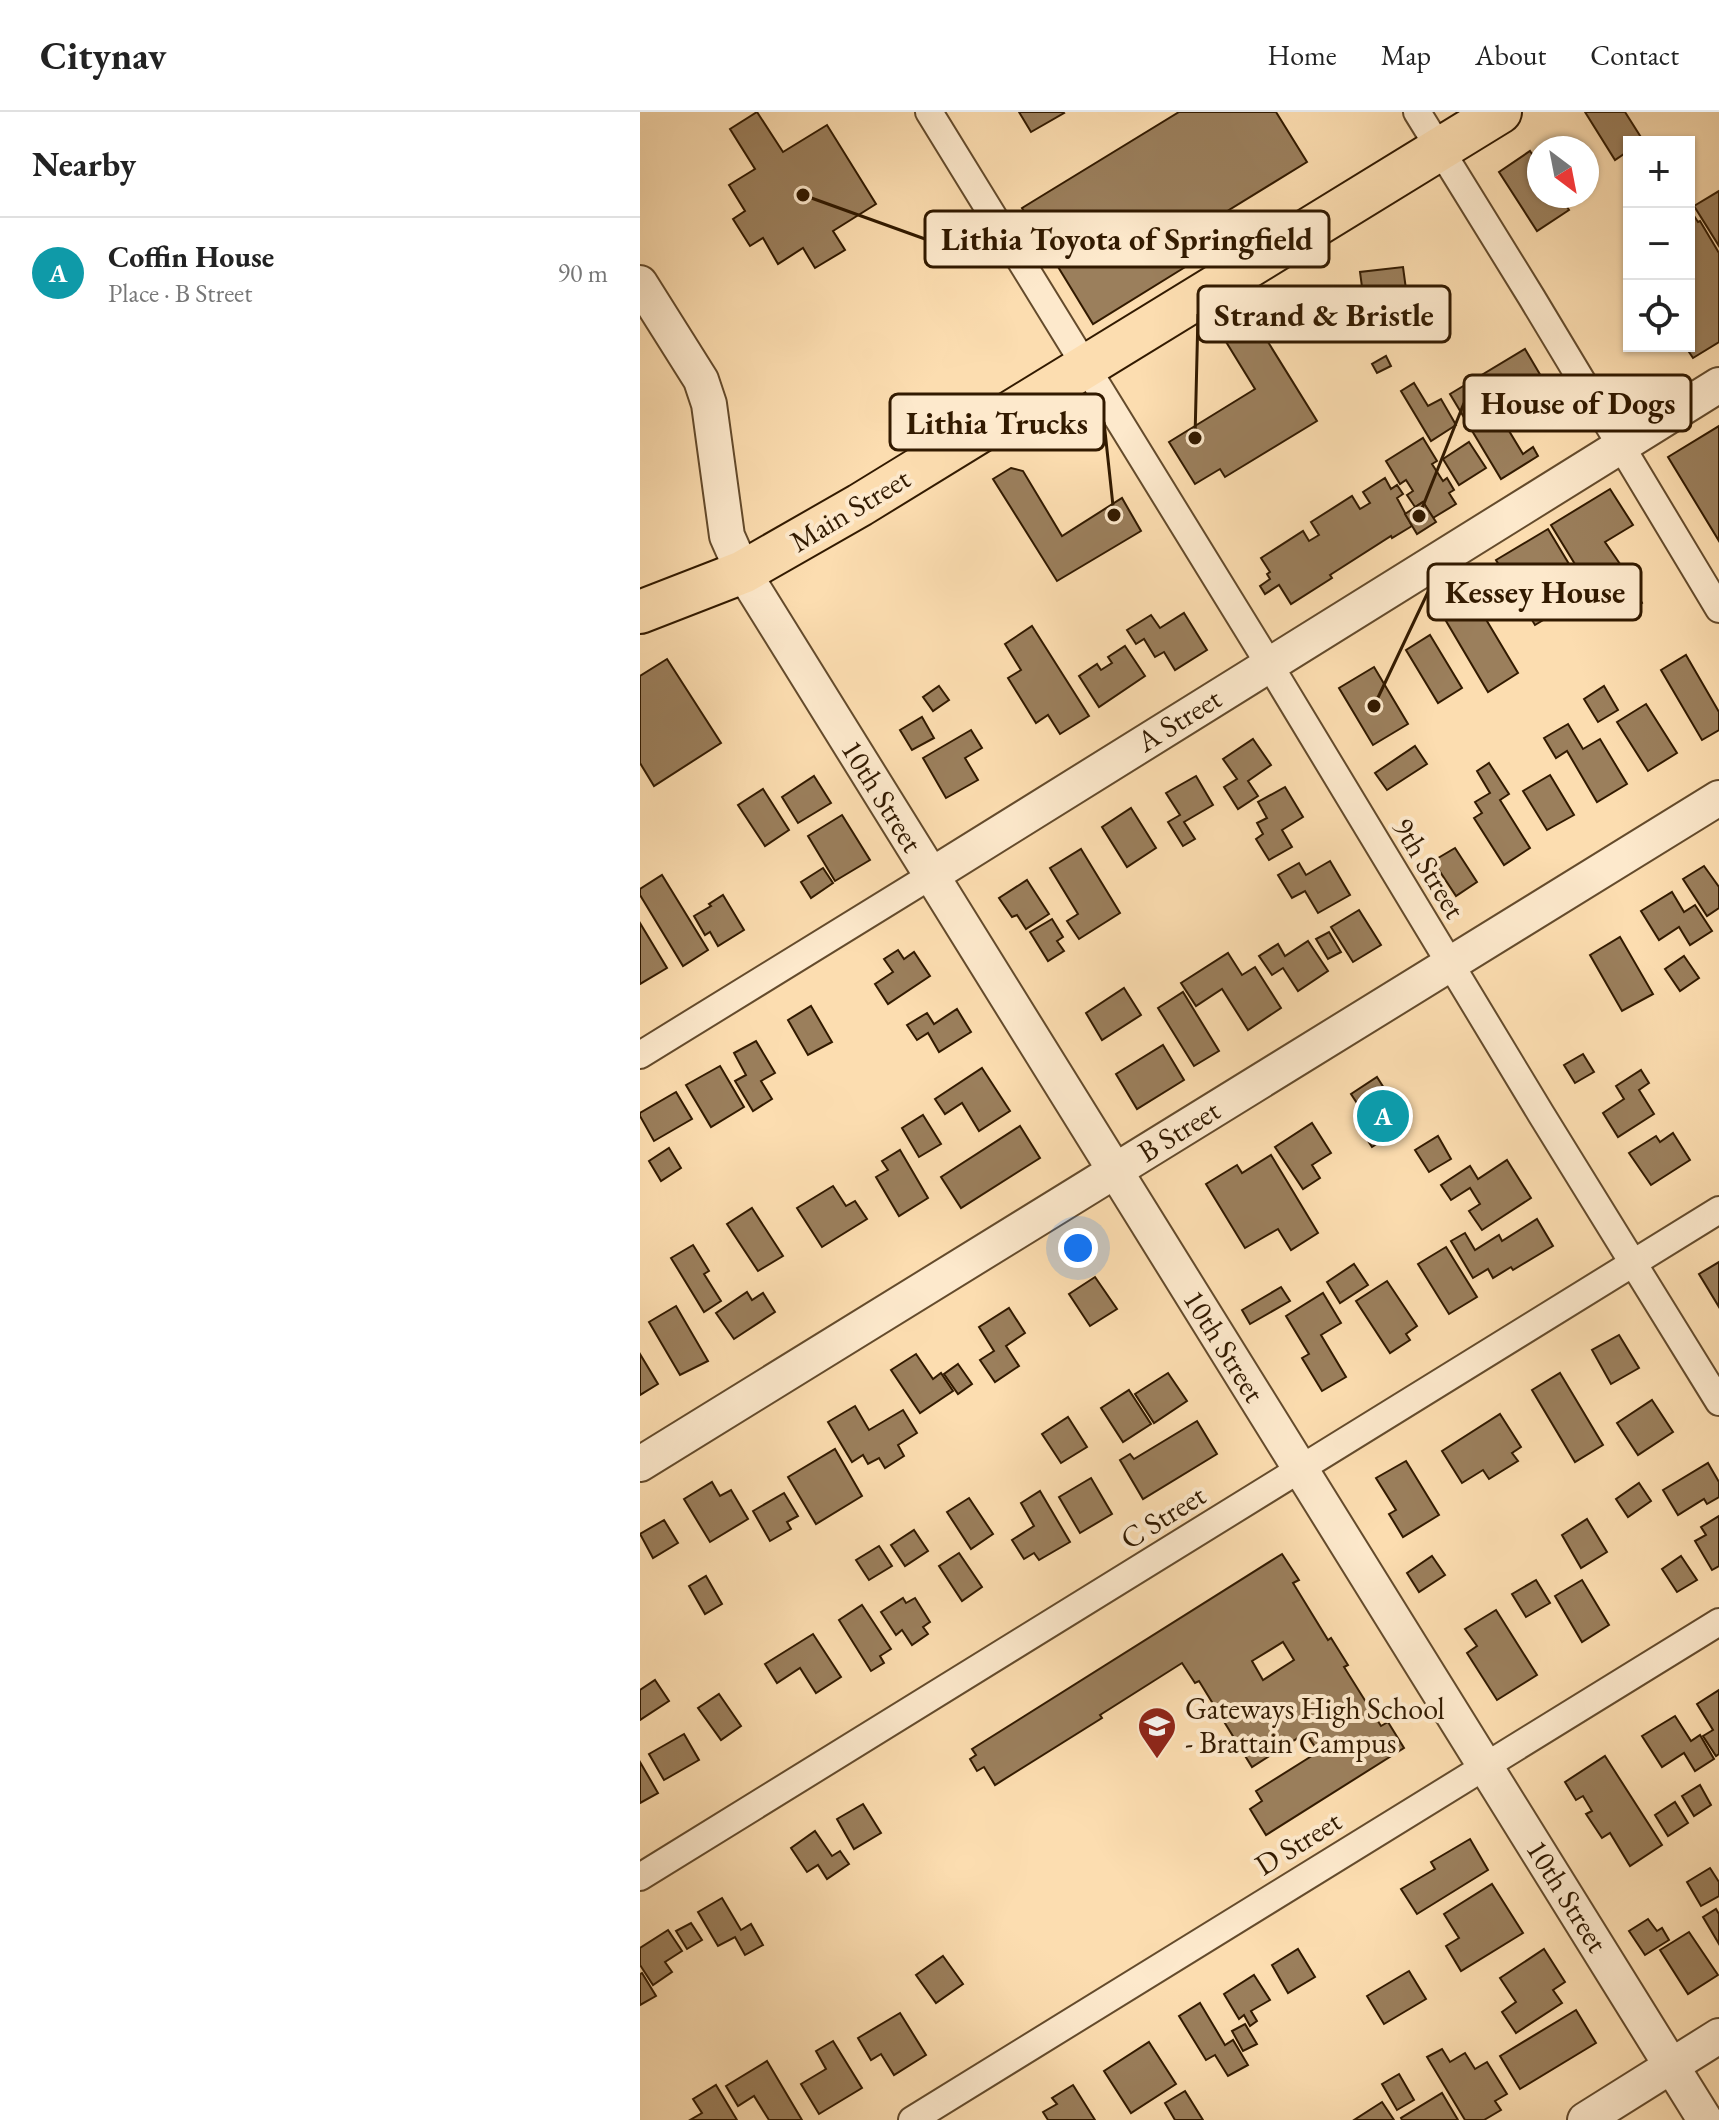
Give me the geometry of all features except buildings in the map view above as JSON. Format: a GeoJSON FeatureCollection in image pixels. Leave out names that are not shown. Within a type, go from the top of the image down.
{"type":"FeatureCollection","features":[{"type":"Feature","properties":{"kind":"main road","name":"Main Street"},"geometry":{"type":"LineString","coordinates":[[640,612],[743,572],[860,505],[1500,112]]}},
{"type":"Feature","properties":{"kind":"street","name":"9th Street"},"geometry":{"type":"LineString","coordinates":[[929,112],[1719,1402]]}},
{"type":"Feature","properties":{"kind":"street"},"geometry":{"type":"LineString","coordinates":[[1417,112],[1719,609]]}},
{"type":"Feature","properties":{"kind":"street","name":"10th Street"},"geometry":{"type":"LineString","coordinates":[[640,283],[701,380],[709,404],[727,536],[743,572],[1705,2120]]}},
{"type":"Feature","properties":{"kind":"street","name":"A Street"},"geometry":{"type":"LineString","coordinates":[[640,1055],[1719,385]]}},
{"type":"Feature","properties":{"kind":"street","name":"B Street"},"geometry":{"type":"LineString","coordinates":[[640,1464],[1719,798]]}},
{"type":"Feature","properties":{"kind":"street","name":"C Street"},"geometry":{"type":"LineString","coordinates":[[640,1877],[1719,1210]]}},
{"type":"Feature","properties":{"kind":"street","name":"D Street"},"geometry":{"type":"LineString","coordinates":[[912,2120],[1719,1622]]}},
{"type":"Feature","properties":{"kind":"street"},"geometry":{"type":"LineString","coordinates":[[1585,2120],[1719,2036]]}},
{"type":"Feature","properties":{"kind":"place","name":"Lithia Toyota of Springfield"},"geometry":{"type":"Point","coordinates":[803,195]}},
{"type":"Feature","properties":{"kind":"place","name":"Strand & Bristle"},"geometry":{"type":"Point","coordinates":[1195,438]}},
{"type":"Feature","properties":{"kind":"place","name":"Lithia Trucks"},"geometry":{"type":"Point","coordinates":[1114,515]}},
{"type":"Feature","properties":{"kind":"place","name":"House of Dogs"},"geometry":{"type":"Point","coordinates":[1419,516]}},
{"type":"Feature","properties":{"kind":"place","name":"Kessey House"},"geometry":{"type":"Point","coordinates":[1374,706]}},
{"type":"Feature","properties":{"kind":"place","name":"Coffin House"},"geometry":{"type":"Point","coordinates":[1383,1116]}},
{"type":"Feature","properties":{"kind":"place","name":"Gateways High School - Brattain Campus"},"geometry":{"type":"Point","coordinates":[1157,1760]}}]}
